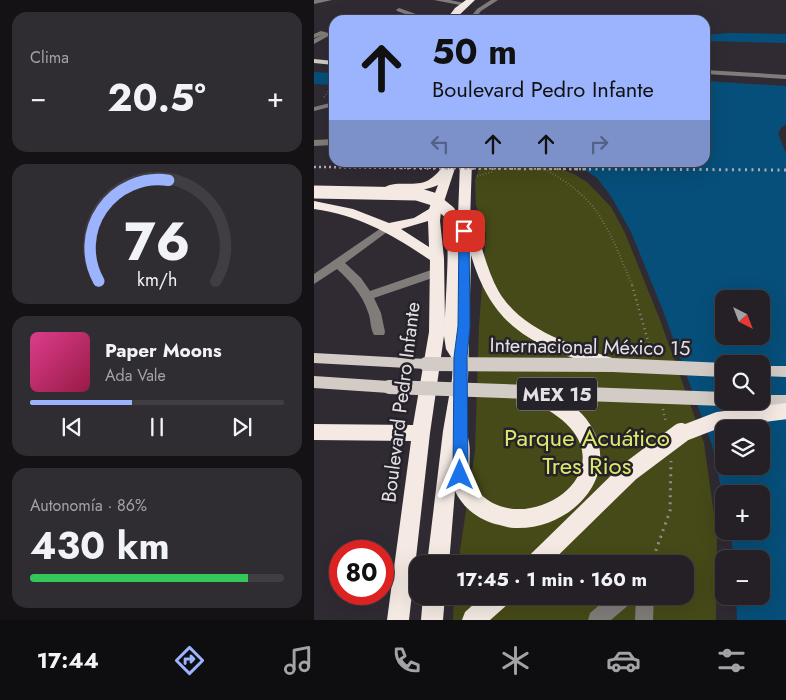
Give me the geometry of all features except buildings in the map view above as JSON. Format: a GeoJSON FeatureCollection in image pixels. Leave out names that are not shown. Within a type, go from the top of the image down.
{"type":"FeatureCollection","features":[{"type":"Feature","properties":{"kind":"highway"},"geometry":{"type":"LineString","coordinates":[[464,15],[466,11],[481,0]]}},
{"type":"Feature","properties":{"kind":"highway"},"geometry":{"type":"LineString","coordinates":[[455,15],[468,2]]}},
{"type":"Feature","properties":{"kind":"highway"},"geometry":{"type":"LineString","coordinates":[[314,186],[385,188],[428,185],[442,178],[448,167]]}},
{"type":"Feature","properties":{"kind":"highway","name":"Boulevard Pedro Infante"},"geometry":{"type":"LineString","coordinates":[[398,620],[421,433],[437,332],[437,265],[433,229],[442,211],[450,167]]}},
{"type":"Feature","properties":{"kind":"highway"},"geometry":{"type":"LineString","coordinates":[[465,167],[464,300],[459,356],[460,475],[466,492],[472,500],[483,510],[500,517],[525,520],[553,513],[574,498],[590,472],[592,460],[588,439],[584,430],[567,412],[557,405],[532,394]]}},
{"type":"Feature","properties":{"kind":"highway"},"geometry":{"type":"LineString","coordinates":[[314,192],[417,194],[440,203],[442,211],[452,218],[454,237],[452,339],[459,356]]}},
{"type":"Feature","properties":{"kind":"highway"},"geometry":{"type":"LineString","coordinates":[[314,205],[345,209],[387,226],[437,265]]}},
{"type":"Feature","properties":{"kind":"highway"},"geometry":{"type":"LineString","coordinates":[[387,226],[414,223],[442,211]]}},
{"type":"Feature","properties":{"kind":"highway"},"geometry":{"type":"LineString","coordinates":[[464,214],[494,296],[509,315],[524,327],[553,343],[613,365]]}},
{"type":"Feature","properties":{"kind":"highway"},"geometry":{"type":"LineString","coordinates":[[439,555],[452,431],[460,379]]}},
{"type":"Feature","properties":{"kind":"highway"},"geometry":{"type":"LineString","coordinates":[[544,555],[629,472],[676,436],[690,429],[718,420],[786,411]]}},
{"type":"Feature","properties":{"kind":"highway"},"geometry":{"type":"LineString","coordinates":[[314,432],[421,433]]}},
{"type":"Feature","properties":{"kind":"highway"},"geometry":{"type":"LineString","coordinates":[[432,620],[433,605]]}},
{"type":"Feature","properties":{"kind":"highway"},"geometry":{"type":"LineString","coordinates":[[473,620],[490,605]]}},
{"type":"Feature","properties":{"kind":"main road"},"geometry":{"type":"LineString","coordinates":[[314,61],[329,62]]}},
{"type":"Feature","properties":{"kind":"main road","name":"Internacional México 15"},"geometry":{"type":"LineString","coordinates":[[314,358],[426,364],[613,365],[715,370]]}},
{"type":"Feature","properties":{"kind":"main road"},"geometry":{"type":"LineString","coordinates":[[770,371],[786,372]]}},
{"type":"Feature","properties":{"kind":"main road","name":"MEX 15"},"geometry":{"type":"LineString","coordinates":[[314,382],[532,394],[715,400]]}},
{"type":"Feature","properties":{"kind":"main road"},"geometry":{"type":"LineString","coordinates":[[770,401],[786,401]]}},
{"type":"Feature","properties":{"kind":"street"},"geometry":{"type":"LineString","coordinates":[[314,2],[329,0]]}},
{"type":"Feature","properties":{"kind":"street"},"geometry":{"type":"LineString","coordinates":[[437,0],[468,2]]}},
{"type":"Feature","properties":{"kind":"street"},"geometry":{"type":"LineString","coordinates":[[475,15],[479,10],[495,0]]}},
{"type":"Feature","properties":{"kind":"street"},"geometry":{"type":"LineString","coordinates":[[399,10],[414,15]]}},
{"type":"Feature","properties":{"kind":"street"},"geometry":{"type":"LineString","coordinates":[[314,36],[321,33],[329,34],[314,42]]}},
{"type":"Feature","properties":{"kind":"street"},"geometry":{"type":"LineString","coordinates":[[710,72],[786,77]]}},
{"type":"Feature","properties":{"kind":"street"},"geometry":{"type":"LineString","coordinates":[[314,142],[329,142]]}},
{"type":"Feature","properties":{"kind":"street"},"geometry":{"type":"LineString","coordinates":[[314,280],[387,226]]}},
{"type":"Feature","properties":{"kind":"street"},"geometry":{"type":"LineString","coordinates":[[338,263],[357,281],[367,296],[375,313],[379,332]]}},
{"type":"Feature","properties":{"kind":"street"},"geometry":{"type":"LineString","coordinates":[[367,296],[437,265]]}},
{"type":"Feature","properties":{"kind":"street"},"geometry":{"type":"LineString","coordinates":[[597,620],[614,605]]}},
{"type":"Feature","properties":{"kind":"street"},"geometry":{"type":"LineString","coordinates":[[644,620],[645,605]]}},
{"type":"Feature","properties":{"kind":"path"},"geometry":{"type":"LineString","coordinates":[[317,105],[329,90]]}},
{"type":"Feature","properties":{"kind":"path"},"geometry":{"type":"LineString","coordinates":[[464,179],[492,172],[492,167]]}},
{"type":"Feature","properties":{"kind":"path"},"geometry":{"type":"LineString","coordinates":[[541,167],[561,178],[586,200],[602,219],[636,293],[653,362]]}},
{"type":"Feature","properties":{"kind":"path"},"geometry":{"type":"LineString","coordinates":[[663,407],[666,426]]}},
{"type":"Feature","properties":{"kind":"path"},"geometry":{"type":"LineString","coordinates":[[654,555],[670,511],[672,464],[670,455]]}},
{"type":"Feature","properties":{"kind":"green space","name":"Parque Acuático Tres Rios"},"geometry":{"type":"Polygon","coordinates":[[[480,167],[556,167],[574,174],[587,182],[611,207],[625,233],[660,320],[704,443],[715,522],[715,540],[717,540],[717,550],[715,550],[716,620],[453,620],[454,605],[694,605],[694,555],[459,555],[475,451],[479,326],[486,234],[476,205],[475,180],[480,167]]]}},
{"type":"Feature","properties":{"kind":"water"},"geometry":{"type":"Polygon","coordinates":[[[786,34],[786,43],[710,41],[710,35],[786,34]]]}},
{"type":"Feature","properties":{"kind":"water"},"geometry":{"type":"Polygon","coordinates":[[[314,72],[329,73],[329,85],[314,84],[314,72]]]}},
{"type":"Feature","properties":{"kind":"water"},"geometry":{"type":"Polygon","coordinates":[[[710,81],[786,86],[786,124],[778,133],[787,156],[786,620],[737,620],[736,605],[770,605],[770,550],[733,550],[731,540],[770,540],[770,485],[720,485],[718,475],[770,475],[770,420],[715,420],[715,460],[712,445],[662,308],[631,232],[611,196],[597,178],[585,170],[575,167],[710,167],[710,81]]]}},
{"type":"Feature","properties":{"kind":"railway"},"geometry":{"type":"LineString","coordinates":[[314,167],[591,169]]}},
{"type":"Feature","properties":{"kind":"railway"},"geometry":{"type":"LineString","coordinates":[[394,168],[787,170]]}},
{"type":"Feature","properties":{"kind":"route"},"geometry":{"type":"LineString","coordinates":[[460,475],[460,357],[464,326],[464,231]]}}]}
